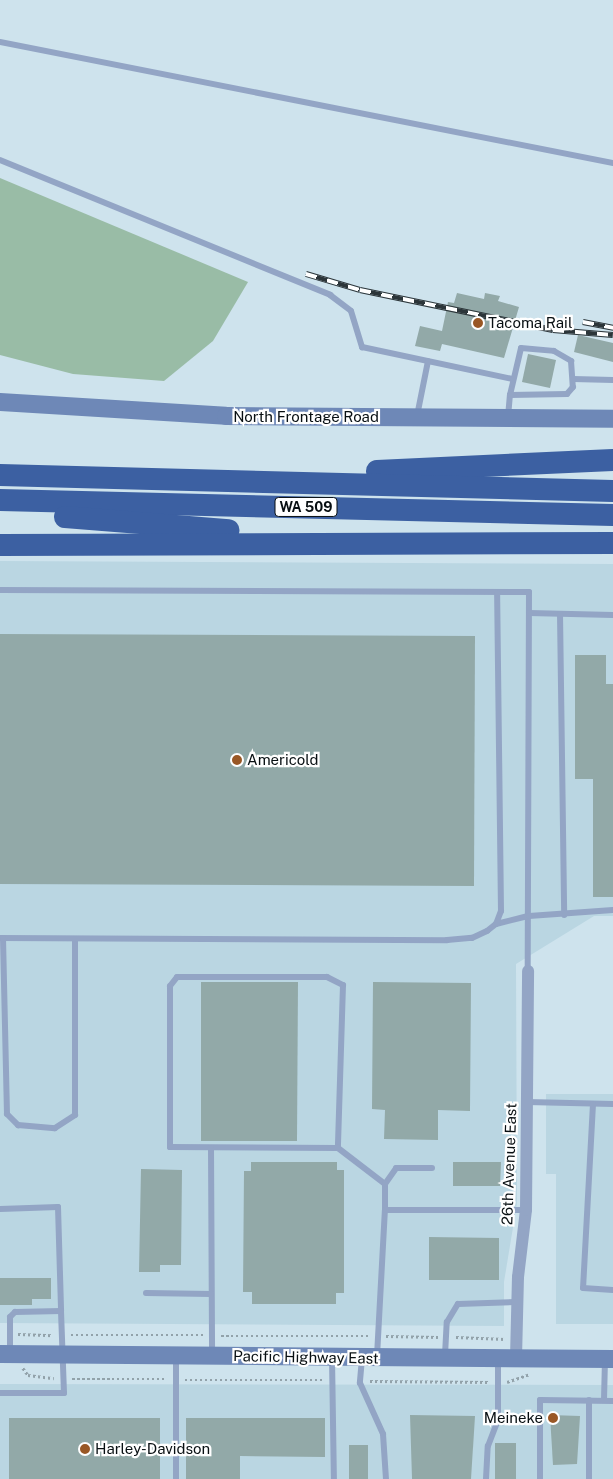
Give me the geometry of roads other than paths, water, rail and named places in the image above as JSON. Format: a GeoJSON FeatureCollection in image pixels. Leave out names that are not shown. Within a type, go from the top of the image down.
{"type":"FeatureCollection","features":[{"type":"Feature","properties":{"kind":"highway"},"geometry":{"type":"LineString","coordinates":[[73,477],[446,470],[613,460]]}},
{"type":"Feature","properties":{"kind":"highway","name":"WA 509"},"geometry":{"type":"LineString","coordinates":[[0,475],[613,491]]}},
{"type":"Feature","properties":{"kind":"highway","name":"WA 509"},"geometry":{"type":"LineString","coordinates":[[0,500],[613,515]]}},
{"type":"Feature","properties":{"kind":"highway"},"geometry":{"type":"LineString","coordinates":[[0,511],[249,532],[501,542]]}},
{"type":"Feature","properties":{"kind":"highway"},"geometry":{"type":"LineString","coordinates":[[0,545],[613,543]]}},
{"type":"Feature","properties":{"kind":"street","name":"North Frontage Road"},"geometry":{"type":"LineString","coordinates":[[0,402],[160,414],[613,419]]}},
{"type":"Feature","properties":{"kind":"street","name":"26th Avenue East"},"geometry":{"type":"LineString","coordinates":[[516,1352],[517,1302],[526,1210],[528,971]]}},
{"type":"Feature","properties":{"kind":"street","name":"Pacific Highway East"},"geometry":{"type":"LineString","coordinates":[[5,1354],[498,1358],[516,1352],[609,1359]]}},
{"type":"Feature","properties":{"kind":"lane"},"geometry":{"type":"LineString","coordinates":[[0,42],[613,163]]}},
{"type":"Feature","properties":{"kind":"lane"},"geometry":{"type":"LineString","coordinates":[[0,160],[330,295],[351,311],[362,347],[514,379]]}},
{"type":"Feature","properties":{"kind":"lane"},"geometry":{"type":"LineString","coordinates":[[508,418],[510,395],[520,351],[528,346],[568,358],[572,379],[571,391],[564,395],[510,395]]}},
{"type":"Feature","properties":{"kind":"lane"},"geometry":{"type":"LineString","coordinates":[[416,418],[428,361]]}},
{"type":"Feature","properties":{"kind":"lane"},"geometry":{"type":"LineString","coordinates":[[572,379],[613,380]]}},
{"type":"Feature","properties":{"kind":"lane"},"geometry":{"type":"LineString","coordinates":[[0,590],[529,592],[528,971]]}},
{"type":"Feature","properties":{"kind":"lane"},"geometry":{"type":"LineString","coordinates":[[496,924],[501,911],[497,593]]}},
{"type":"Feature","properties":{"kind":"lane"},"geometry":{"type":"LineString","coordinates":[[529,613],[613,615]]}},
{"type":"Feature","properties":{"kind":"lane"},"geometry":{"type":"LineString","coordinates":[[560,614],[564,916]]}},
{"type":"Feature","properties":{"kind":"lane"},"geometry":{"type":"LineString","coordinates":[[75,938],[76,1116],[55,1128],[18,1125],[6,1114],[2,938],[75,938],[447,940],[472,938],[496,924],[529,916],[564,916],[613,910]]}},
{"type":"Feature","properties":{"kind":"lane"},"geometry":{"type":"LineString","coordinates":[[338,1148],[343,985],[327,977],[177,977],[170,986],[170,1148],[338,1148],[386,1184]]}},
{"type":"Feature","properties":{"kind":"lane"},"geometry":{"type":"LineString","coordinates":[[528,1102],[613,1104]]}},
{"type":"Feature","properties":{"kind":"lane"},"geometry":{"type":"LineString","coordinates":[[593,1104],[583,1288],[613,1290]]}},
{"type":"Feature","properties":{"kind":"lane"},"geometry":{"type":"LineString","coordinates":[[211,1148],[212,1356]]}},
{"type":"Feature","properties":{"kind":"lane"},"geometry":{"type":"LineString","coordinates":[[386,1479],[383,1434],[363,1395],[360,1381],[378,1336],[386,1184],[396,1168],[432,1168]]}},
{"type":"Feature","properties":{"kind":"lane"},"geometry":{"type":"LineString","coordinates":[[0,1209],[58,1207],[61,1311],[65,1335],[64,1392],[0,1394]]}},
{"type":"Feature","properties":{"kind":"lane"},"geometry":{"type":"LineString","coordinates":[[385,1210],[526,1210]]}},
{"type":"Feature","properties":{"kind":"lane"},"geometry":{"type":"LineString","coordinates":[[146,1293],[211,1294]]}},
{"type":"Feature","properties":{"kind":"lane"},"geometry":{"type":"LineString","coordinates":[[445,1358],[447,1322],[458,1304],[517,1302]]}},
{"type":"Feature","properties":{"kind":"lane"},"geometry":{"type":"LineString","coordinates":[[5,1354],[10,1334],[10,1317],[15,1312],[61,1311]]}},
{"type":"Feature","properties":{"kind":"lane"},"geometry":{"type":"LineString","coordinates":[[176,1355],[176,1479]]}},
{"type":"Feature","properties":{"kind":"lane"},"geometry":{"type":"LineString","coordinates":[[332,1357],[334,1479]]}},
{"type":"Feature","properties":{"kind":"lane"},"geometry":{"type":"LineString","coordinates":[[486,1479],[488,1446],[498,1420],[498,1358]]}},
{"type":"Feature","properties":{"kind":"lane"},"geometry":{"type":"LineString","coordinates":[[604,1400],[609,1359]]}},
{"type":"Feature","properties":{"kind":"lane"},"geometry":{"type":"LineString","coordinates":[[540,1479],[540,1400],[613,1401]]}},
{"type":"Feature","properties":{"kind":"lane"},"geometry":{"type":"LineString","coordinates":[[589,1400],[589,1479]]}},
{"type":"Feature","properties":{"kind":"railway"},"geometry":{"type":"LineString","coordinates":[[306,274],[360,290],[553,330],[613,335]]}},
{"type":"Feature","properties":{"kind":"railway"},"geometry":{"type":"LineString","coordinates":[[583,322],[613,328]]}},
{"type":"Feature","properties":{"kind":"place","name":"Tacoma Rail"},"geometry":{"type":"Point","coordinates":[478,323]}},
{"type":"Feature","properties":{"kind":"place","name":"Americold"},"geometry":{"type":"Point","coordinates":[237,760]}},
{"type":"Feature","properties":{"kind":"place","name":"Meineke"},"geometry":{"type":"Point","coordinates":[553,1418]}},
{"type":"Feature","properties":{"kind":"place","name":"Harley-Davidson"},"geometry":{"type":"Point","coordinates":[85,1449]}}]}
